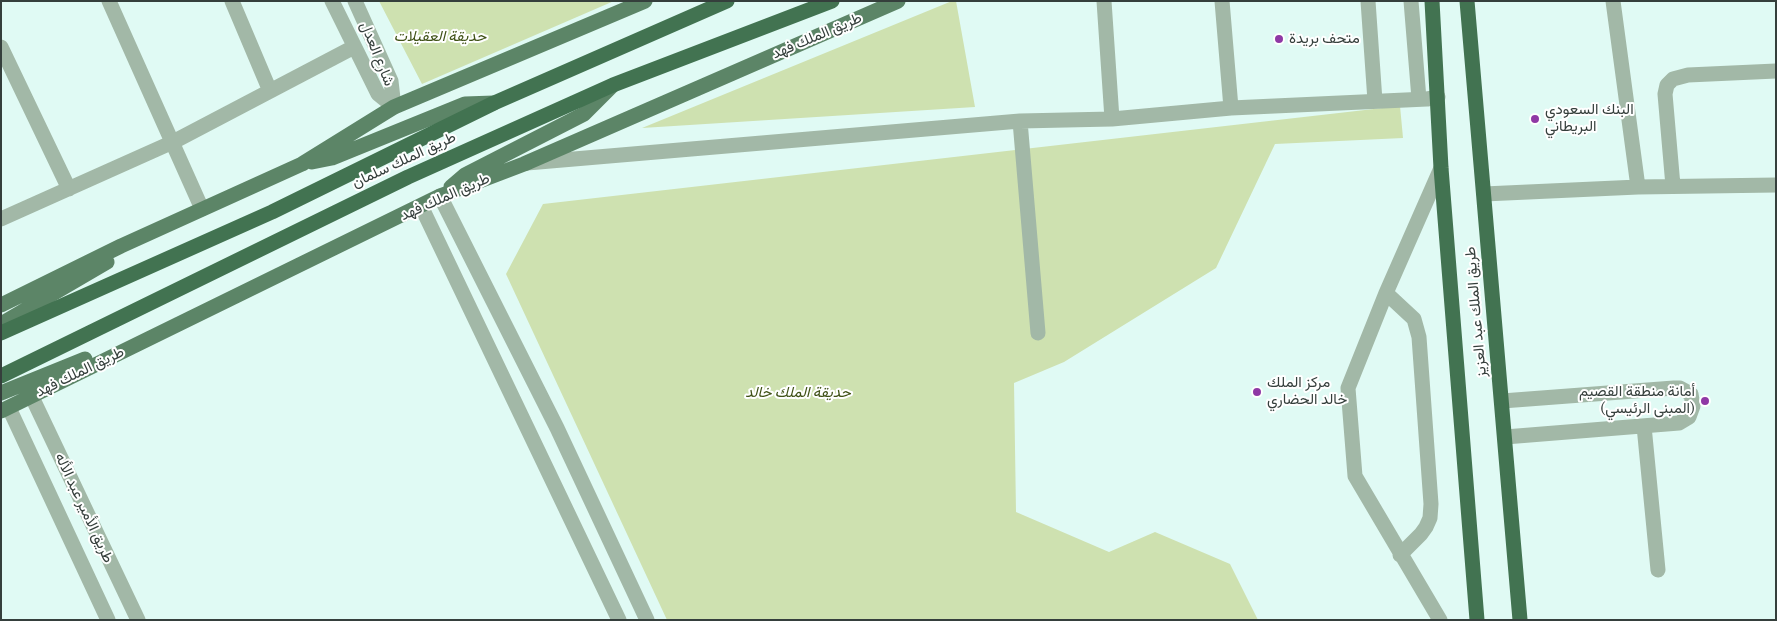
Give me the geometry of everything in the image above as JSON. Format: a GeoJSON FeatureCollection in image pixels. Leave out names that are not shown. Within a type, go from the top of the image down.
{"type":"FeatureCollection","features":[{"type":"Feature","properties":{"kind":"highway","name":"طريق الملك سلمان"},"geometry":{"type":"LineString","coordinates":[[1,333],[272,212],[494,103],[727,1]]}},
{"type":"Feature","properties":{"kind":"highway","name":"طريق الملك سلمان"},"geometry":{"type":"LineString","coordinates":[[1,376],[408,176],[613,85],[832,1]]}},
{"type":"Feature","properties":{"kind":"highway","name":"طريق الملك عبد العزيز"},"geometry":{"type":"LineString","coordinates":[[1432,1],[1441,168],[1478,620]]}},
{"type":"Feature","properties":{"kind":"highway","name":"طريق الملك عبد العزيز"},"geometry":{"type":"LineString","coordinates":[[1467,1],[1520,620]]}},
{"type":"Feature","properties":{"kind":"highway"},"geometry":{"type":"LineString","coordinates":[[1472,60],[1476,1]]}},
{"type":"Feature","properties":{"kind":"main road"},"geometry":{"type":"LineString","coordinates":[[1,305],[121,246],[302,164],[394,107],[644,1]]}},
{"type":"Feature","properties":{"kind":"main road","name":"طريق الملك فهد"},"geometry":{"type":"LineString","coordinates":[[5,410],[440,196],[524,164],[898,1]]}},
{"type":"Feature","properties":{"kind":"main road"},"geometry":{"type":"LineString","coordinates":[[440,196],[465,175],[584,114],[613,85]]}},
{"type":"Feature","properties":{"kind":"main road"},"geometry":{"type":"LineString","coordinates":[[302,164],[332,158],[465,104],[494,103]]}},
{"type":"Feature","properties":{"kind":"main road"},"geometry":{"type":"LineString","coordinates":[[1,324],[104,265],[121,246]]}},
{"type":"Feature","properties":{"kind":"main road"},"geometry":{"type":"LineString","coordinates":[[1,393],[84,359],[120,352]]}},
{"type":"Feature","properties":{"kind":"street"},"geometry":{"type":"LineString","coordinates":[[109,1],[202,209]]}},
{"type":"Feature","properties":{"kind":"street"},"geometry":{"type":"LineString","coordinates":[[232,1],[270,91]]}},
{"type":"Feature","properties":{"kind":"street"},"geometry":{"type":"LineString","coordinates":[[332,1],[378,94],[394,107]]}},
{"type":"Feature","properties":{"kind":"street","name":"شارع العدل"},"geometry":{"type":"LineString","coordinates":[[356,1],[391,81],[394,107]]}},
{"type":"Feature","properties":{"kind":"street"},"geometry":{"type":"LineString","coordinates":[[1104,1],[1112,119]]}},
{"type":"Feature","properties":{"kind":"street"},"geometry":{"type":"LineString","coordinates":[[1222,1],[1231,108]]}},
{"type":"Feature","properties":{"kind":"street"},"geometry":{"type":"LineString","coordinates":[[1368,1],[1375,101]]}},
{"type":"Feature","properties":{"kind":"street"},"geometry":{"type":"LineString","coordinates":[[1411,1],[1419,99]]}},
{"type":"Feature","properties":{"kind":"street"},"geometry":{"type":"LineString","coordinates":[[1613,1],[1638,186]]}},
{"type":"Feature","properties":{"kind":"street"},"geometry":{"type":"LineString","coordinates":[[1,47],[69,188]]}},
{"type":"Feature","properties":{"kind":"street"},"geometry":{"type":"LineString","coordinates":[[1,219],[173,142],[354,47]]}},
{"type":"Feature","properties":{"kind":"street"},"geometry":{"type":"LineString","coordinates":[[1673,186],[1665,94],[1667,85],[1673,79],[1688,75],[1776,71]]}},
{"type":"Feature","properties":{"kind":"street"},"geometry":{"type":"LineString","coordinates":[[524,164],[1020,121],[1112,119],[1231,108],[1438,97]]}},
{"type":"Feature","properties":{"kind":"street"},"geometry":{"type":"LineString","coordinates":[[1020,121],[1038,333]]}},
{"type":"Feature","properties":{"kind":"street"},"geometry":{"type":"LineString","coordinates":[[1440,620],[1355,476],[1348,388],[1386,293],[1441,168]]}},
{"type":"Feature","properties":{"kind":"street"},"geometry":{"type":"LineString","coordinates":[[1484,194],[1638,186],[1776,185]]}},
{"type":"Feature","properties":{"kind":"street"},"geometry":{"type":"LineString","coordinates":[[440,196],[557,428],[648,620]]}},
{"type":"Feature","properties":{"kind":"street"},"geometry":{"type":"LineString","coordinates":[[421,206],[619,620]]}},
{"type":"Feature","properties":{"kind":"street"},"geometry":{"type":"LineString","coordinates":[[1386,293],[1414,319],[1419,337],[1431,504],[1430,518],[1426,527],[1400,554]]}},
{"type":"Feature","properties":{"kind":"street"},"geometry":{"type":"LineString","coordinates":[[1502,402],[1680,388],[1691,394],[1694,406],[1689,417],[1679,423],[1504,437]]}},
{"type":"Feature","properties":{"kind":"street","name":"طريق الأمير عبد الأله"},"geometry":{"type":"LineString","coordinates":[[31,396],[138,620]]}},
{"type":"Feature","properties":{"kind":"street","name":"طريق الأمير عبد الأله"},"geometry":{"type":"LineString","coordinates":[[5,410],[108,620]]}},
{"type":"Feature","properties":{"kind":"street"},"geometry":{"type":"LineString","coordinates":[[1644,426],[1658,570]]}},
{"type":"Feature","properties":{"kind":"green space","name":"حديقة العقيلات"},"geometry":{"type":"Polygon","coordinates":[[[379,1],[614,1],[422,84],[379,1]]]}},
{"type":"Feature","properties":{"kind":"green space"},"geometry":{"type":"Polygon","coordinates":[[[956,1],[975,107],[642,128],[956,1]]]}},
{"type":"Feature","properties":{"kind":"green space","name":"حديقة الملك خالد"},"geometry":{"type":"Polygon","coordinates":[[[1400,106],[1403,138],[1275,144],[1216,268],[1064,362],[1014,383],[1016,512],[1109,552],[1155,532],[1230,564],[1258,620],[667,620],[506,274],[543,204],[1400,106]]]}},
{"type":"Feature","properties":{"kind":"place","name":"متحف بريدة"},"geometry":{"type":"Point","coordinates":[1279,39]}},
{"type":"Feature","properties":{"kind":"place","name":"البنك السعودي البريطاني"},"geometry":{"type":"Point","coordinates":[1535,119]}},
{"type":"Feature","properties":{"kind":"place","name":"مركز الملك خالد الحضاري"},"geometry":{"type":"Point","coordinates":[1257,392]}},
{"type":"Feature","properties":{"kind":"place","name":"أمانة منطقة القصيم (المبنى الرئيسي)"},"geometry":{"type":"Point","coordinates":[1705,401]}}]}
